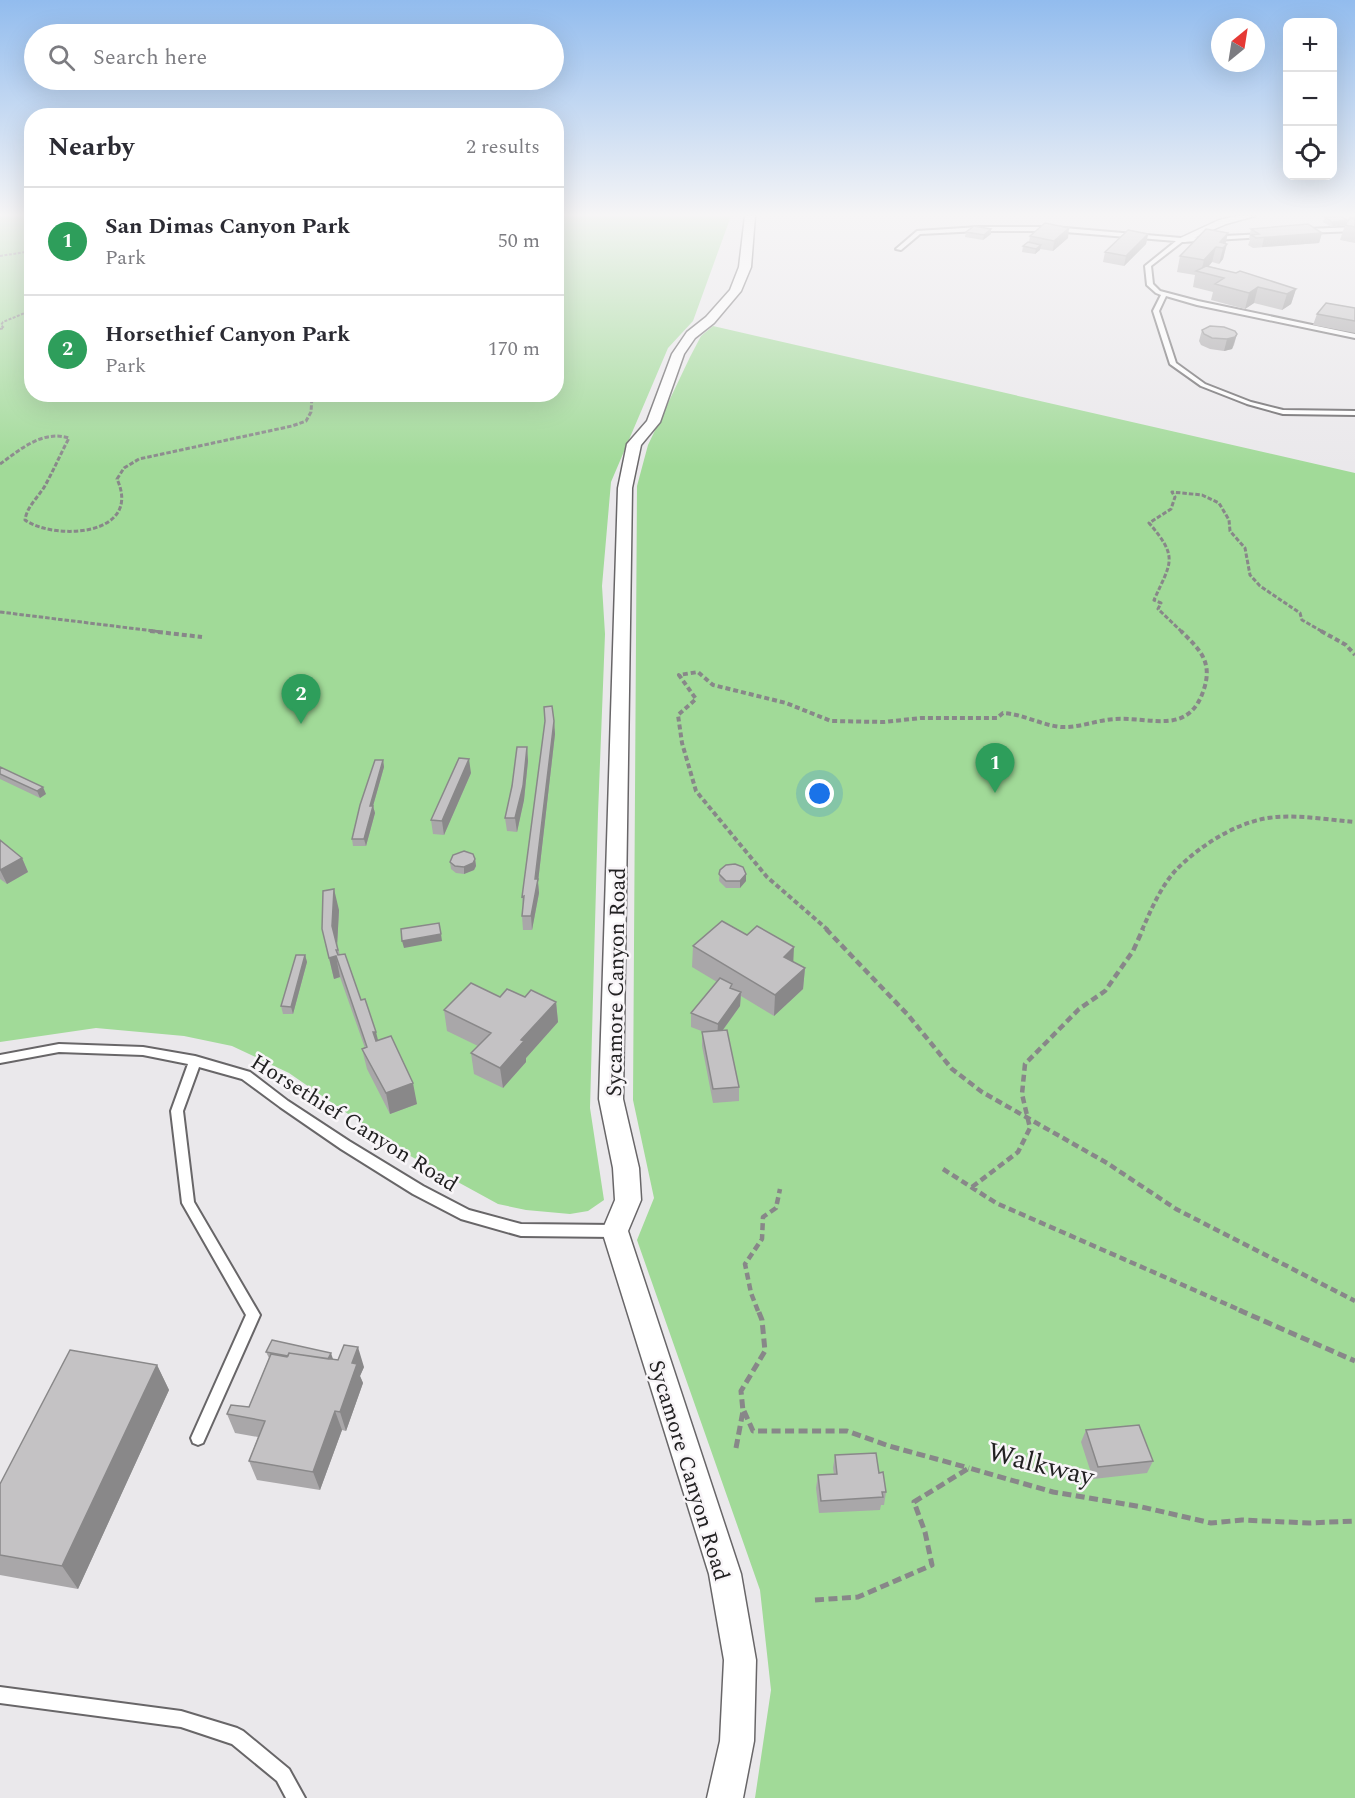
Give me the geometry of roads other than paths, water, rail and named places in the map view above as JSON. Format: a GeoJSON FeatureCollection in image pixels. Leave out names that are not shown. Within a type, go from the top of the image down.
{"type":"FeatureCollection","features":[{"type":"Feature","properties":{"kind":"street","name":"Sycamore Canyon Road"},"geometry":{"type":"LineString","coordinates":[[725,1798],[737,1742],[740,1660],[725,1574],[615,1231],[628,1200],[626,1168],[611,1099],[625,488],[634,444],[653,422],[678,354],[691,335],[710,320],[727,300]]}},
{"type":"Feature","properties":{"kind":"lane"},"geometry":{"type":"LineString","coordinates":[[1161,300],[1156,311],[1173,364],[1203,386],[1249,403],[1283,412],[1355,413]]}},
{"type":"Feature","properties":{"kind":"lane"},"geometry":{"type":"LineString","coordinates":[[1186,300],[1355,336]]}},
{"type":"Feature","properties":{"kind":"lane","name":"Horsethief Canyon Road"},"geometry":{"type":"LineString","coordinates":[[0,1059],[59,1048],[142,1051],[246,1074],[284,1104],[345,1145],[418,1190],[466,1215],[521,1230],[615,1231]]}},
{"type":"Feature","properties":{"kind":"lane"},"geometry":{"type":"LineString","coordinates":[[195,1061],[177,1111],[188,1203],[253,1315],[198,1438]]}},
{"type":"Feature","properties":{"kind":"lane"},"geometry":{"type":"LineString","coordinates":[[0,1695],[182,1719],[237,1737],[283,1775],[296,1798]]}},
{"type":"Feature","properties":{"kind":"place","name":"Horsethief Canyon Park"},"geometry":{"type":"Point","coordinates":[301,724]}},
{"type":"Feature","properties":{"kind":"place","name":"San Dimas Canyon Park"},"geometry":{"type":"Point","coordinates":[995,793]}}]}
